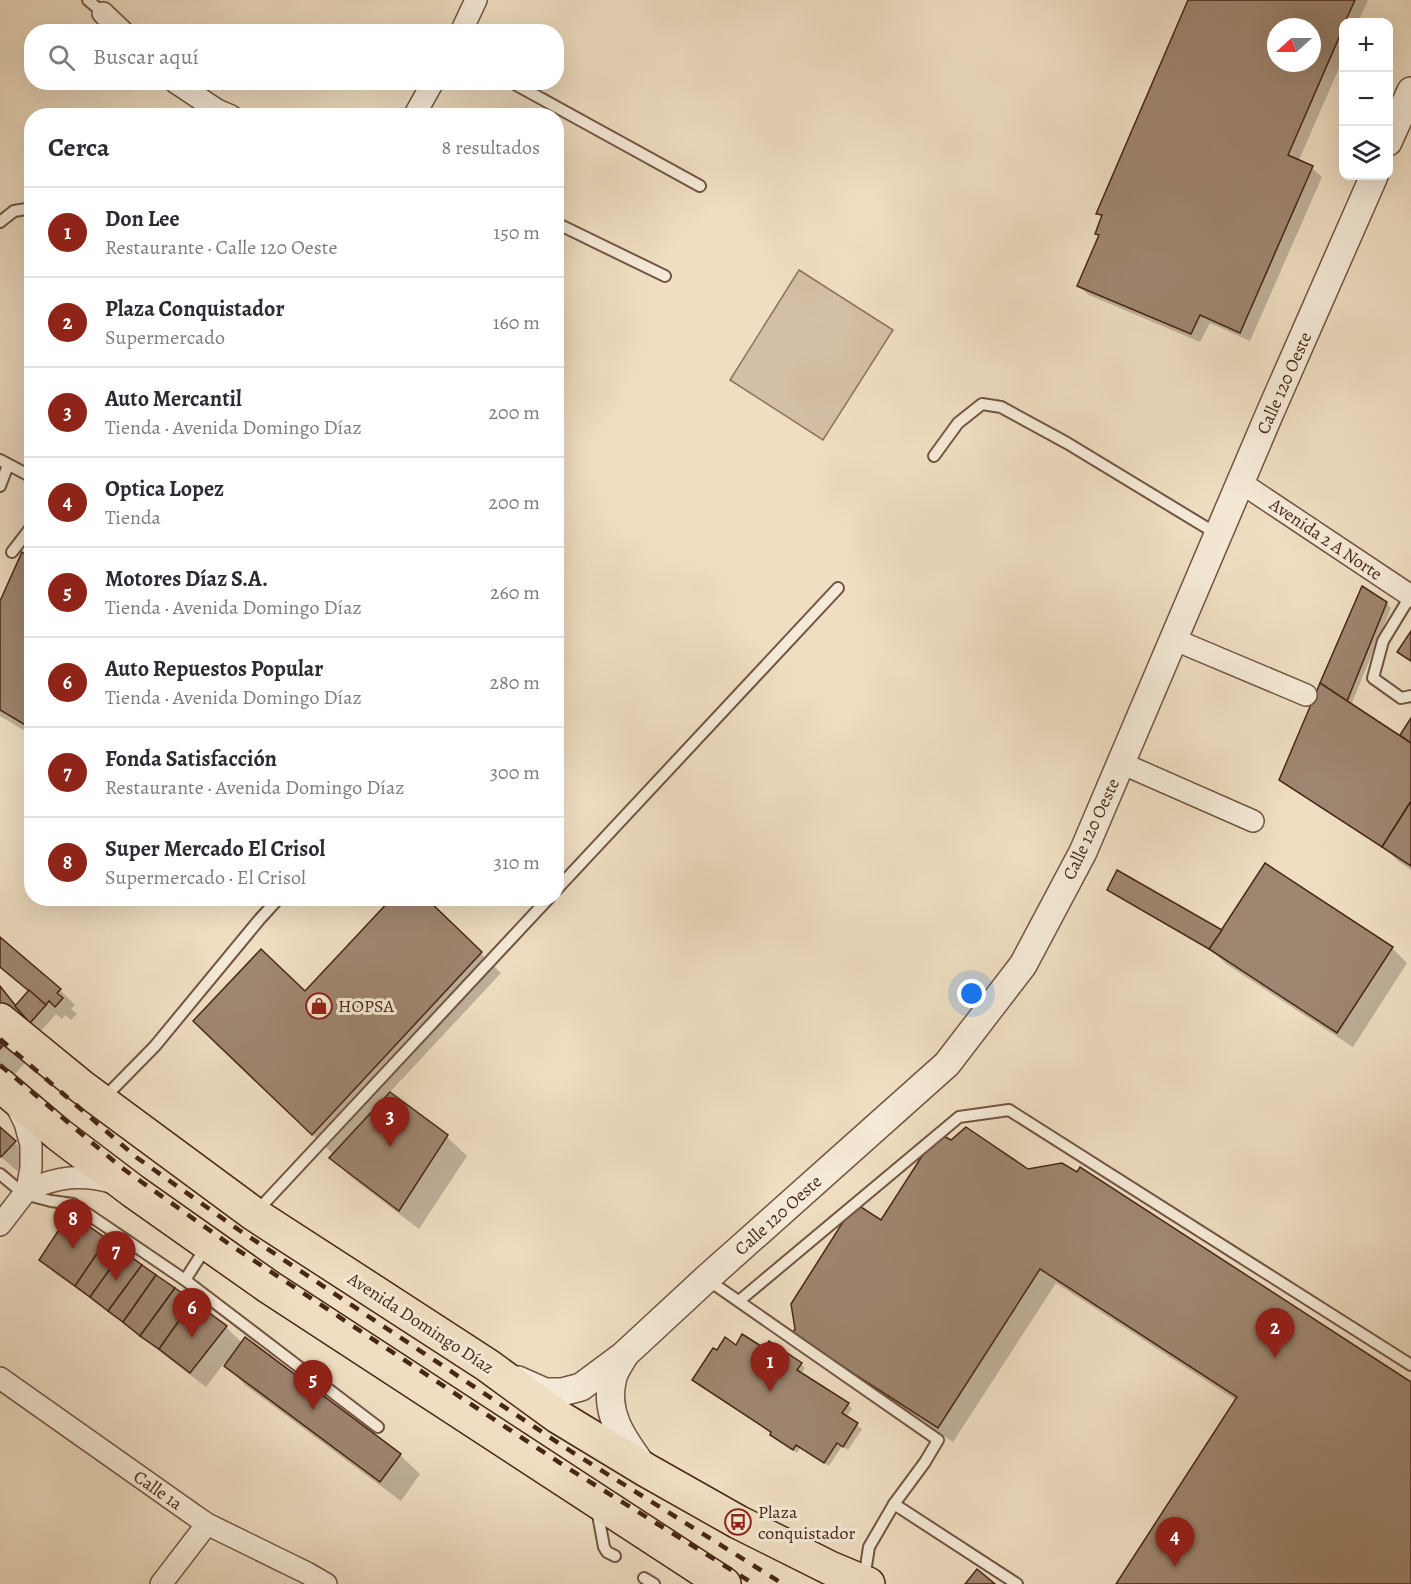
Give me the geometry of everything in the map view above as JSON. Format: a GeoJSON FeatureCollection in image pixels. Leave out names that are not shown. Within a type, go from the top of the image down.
{"type":"FeatureCollection","features":[{"type":"Feature","properties":{"kind":"main road","name":"Avenida Domingo Díaz"},"geometry":{"type":"LineString","coordinates":[[0,1020],[101,1101],[254,1214],[487,1365],[557,1416],[738,1522],[830,1568],[866,1583]]}},
{"type":"Feature","properties":{"kind":"main road"},"geometry":{"type":"LineString","coordinates":[[1,1085],[58,1134],[133,1191],[268,1287],[595,1500],[716,1582]]}},
{"type":"Feature","properties":{"kind":"street"},"geometry":{"type":"LineString","coordinates":[[464,24],[476,0]]}},
{"type":"Feature","properties":{"kind":"street"},"geometry":{"type":"LineString","coordinates":[[95,7],[114,24]]}},
{"type":"Feature","properties":{"kind":"street"},"geometry":{"type":"LineString","coordinates":[[187,90],[214,108]]}},
{"type":"Feature","properties":{"kind":"street"},"geometry":{"type":"LineString","coordinates":[[418,108],[429,90]]}},
{"type":"Feature","properties":{"kind":"street"},"geometry":{"type":"LineString","coordinates":[[1393,133],[1410,94]]}},
{"type":"Feature","properties":{"kind":"street","name":"Calle 120 Oeste"},"geometry":{"type":"LineString","coordinates":[[487,1365],[545,1392],[562,1392],[581,1387],[624,1355],[947,1064],[1023,965],[1083,852],[1240,482],[1372,180]]}},
{"type":"Feature","properties":{"kind":"street","name":"Avenida 2 A Norte"},"geometry":{"type":"LineString","coordinates":[[1240,482],[1411,596]]}},
{"type":"Feature","properties":{"kind":"street"},"geometry":{"type":"LineString","coordinates":[[1173,639],[1306,695]]}},
{"type":"Feature","properties":{"kind":"street"},"geometry":{"type":"LineString","coordinates":[[1121,762],[1253,821]]}},
{"type":"Feature","properties":{"kind":"street"},"geometry":{"type":"LineString","coordinates":[[1,1085],[15,1103],[25,1123],[31,1145],[31,1168],[26,1192]]}},
{"type":"Feature","properties":{"kind":"street"},"geometry":{"type":"LineString","coordinates":[[0,1225],[26,1192],[48,1181],[69,1177],[91,1177],[112,1182],[133,1191]]}},
{"type":"Feature","properties":{"kind":"street","name":"Calle 120 Oeste"},"geometry":{"type":"LineString","coordinates":[[624,1355],[613,1376],[610,1395],[612,1413],[623,1439],[646,1470]]}},
{"type":"Feature","properties":{"kind":"street","name":"Calle 1a"},"geometry":{"type":"LineString","coordinates":[[0,1378],[207,1524],[302,1578],[326,1584]]}},
{"type":"Feature","properties":{"kind":"street"},"geometry":{"type":"LineString","coordinates":[[161,1584],[207,1524]]}},
{"type":"Feature","properties":{"kind":"lane"},"geometry":{"type":"LineString","coordinates":[[526,90],[558,108]]}},
{"type":"Feature","properties":{"kind":"lane"},"geometry":{"type":"LineString","coordinates":[[564,111],[700,186]]}},
{"type":"Feature","properties":{"kind":"lane"},"geometry":{"type":"LineString","coordinates":[[0,222],[14,211],[24,209]]}},
{"type":"Feature","properties":{"kind":"lane"},"geometry":{"type":"LineString","coordinates":[[564,227],[665,276]]}},
{"type":"Feature","properties":{"kind":"lane"},"geometry":{"type":"LineString","coordinates":[[933,456],[958,423],[982,404],[1001,407],[1076,448],[1218,535]]}},
{"type":"Feature","properties":{"kind":"lane"},"geometry":{"type":"LineString","coordinates":[[0,486],[4,462],[24,473]]}},
{"type":"Feature","properties":{"kind":"lane"},"geometry":{"type":"LineString","coordinates":[[12,552],[24,536]]}},
{"type":"Feature","properties":{"kind":"lane"},"geometry":{"type":"LineString","coordinates":[[564,881],[838,588]]}},
{"type":"Feature","properties":{"kind":"lane"},"geometry":{"type":"LineString","coordinates":[[1411,596],[1383,641],[1373,678],[1401,698],[1411,696]]}},
{"type":"Feature","properties":{"kind":"lane"},"geometry":{"type":"LineString","coordinates":[[101,1101],[155,1046],[272,906]]}},
{"type":"Feature","properties":{"kind":"lane"},"geometry":{"type":"LineString","coordinates":[[254,1214],[542,906]]}},
{"type":"Feature","properties":{"kind":"lane"},"geometry":{"type":"LineString","coordinates":[[739,1301],[959,1117],[1009,1110],[1411,1365]]}},
{"type":"Feature","properties":{"kind":"lane"},"geometry":{"type":"LineString","coordinates":[[0,1174],[26,1192],[51,1201],[73,1204],[185,1280],[378,1427]]}},
{"type":"Feature","properties":{"kind":"lane"},"geometry":{"type":"LineString","coordinates":[[185,1280],[208,1244]]}},
{"type":"Feature","properties":{"kind":"lane"},"geometry":{"type":"LineString","coordinates":[[706,1279],[938,1440],[894,1504],[869,1547],[866,1583]]}},
{"type":"Feature","properties":{"kind":"lane"},"geometry":{"type":"LineString","coordinates":[[595,1500],[604,1547],[607,1552],[615,1556]]}},
{"type":"Feature","properties":{"kind":"lane"},"geometry":{"type":"LineString","coordinates":[[894,1504],[1017,1584]]}},
{"type":"Feature","properties":{"kind":"lane"},"geometry":{"type":"LineString","coordinates":[[644,1578],[654,1584]]}},
{"type":"Feature","properties":{"kind":"shaded area"},"geometry":{"type":"Polygon","coordinates":[[[799,270],[893,330],[823,440],[730,380],[799,270]]]}},
{"type":"Feature","properties":{"kind":"building"},"geometry":{"type":"Polygon","coordinates":[[[1188,0],[1355,0],[1347,18],[1339,18],[1339,38],[1288,155],[1313,166],[1240,333],[1200,315],[1191,334],[1077,286],[1099,235],[1095,234],[1102,215],[1096,214],[1188,0]]]}},
{"type":"Feature","properties":{"kind":"building"},"geometry":{"type":"Polygon","coordinates":[[[22,552],[24,553],[24,724],[0,710],[0,601],[22,552]]]}},
{"type":"Feature","properties":{"kind":"building"},"geometry":{"type":"Polygon","coordinates":[[[1362,586],[1387,602],[1347,701],[1320,683],[1362,586]]]}},
{"type":"Feature","properties":{"kind":"building"},"geometry":{"type":"Polygon","coordinates":[[[1411,631],[1411,661],[1397,652],[1411,631]]]}},
{"type":"Feature","properties":{"kind":"building"},"geometry":{"type":"Polygon","coordinates":[[[1320,683],[1411,743],[1411,801],[1382,847],[1279,780],[1320,683]]]}},
{"type":"Feature","properties":{"kind":"building"},"geometry":{"type":"Polygon","coordinates":[[[1411,718],[1411,743],[1400,735],[1411,718]]]}},
{"type":"Feature","properties":{"kind":"building"},"geometry":{"type":"Polygon","coordinates":[[[1411,804],[1411,866],[1382,847],[1411,804]]]}},
{"type":"Feature","properties":{"kind":"building"},"geometry":{"type":"Polygon","coordinates":[[[1265,863],[1393,947],[1337,1033],[1209,949],[1265,863]]]}},
{"type":"Feature","properties":{"kind":"building"},"geometry":{"type":"Polygon","coordinates":[[[1117,870],[1222,930],[1209,949],[1107,890],[1117,870]]]}},
{"type":"Feature","properties":{"kind":"building","name":"HOPSA"},"geometry":{"type":"Polygon","coordinates":[[[385,906],[434,906],[482,952],[312,1135],[193,1021],[261,949],[305,991],[385,906]]]}},
{"type":"Feature","properties":{"kind":"building"},"geometry":{"type":"Polygon","coordinates":[[[0,937],[61,989],[57,993],[63,998],[55,1007],[49,1001],[46,1005],[0,967],[0,937]]]}},
{"type":"Feature","properties":{"kind":"building"},"geometry":{"type":"Polygon","coordinates":[[[0,986],[26,1019],[0,1049],[0,986]]]}},
{"type":"Feature","properties":{"kind":"building"},"geometry":{"type":"Polygon","coordinates":[[[29,990],[46,1005],[30,1023],[15,1006],[29,990]]]}},
{"type":"Feature","properties":{"kind":"building"},"geometry":{"type":"Polygon","coordinates":[[[390,1092],[448,1135],[399,1211],[329,1158],[390,1092]]]}},
{"type":"Feature","properties":{"kind":"building"},"geometry":{"type":"Polygon","coordinates":[[[0,1127],[16,1141],[1,1157],[0,1156],[0,1127]]]}},
{"type":"Feature","properties":{"kind":"building"},"geometry":{"type":"Polygon","coordinates":[[[966,1127],[1028,1169],[1062,1163],[1077,1172],[1080,1167],[1411,1382],[1411,1584],[1116,1584],[1237,1397],[1040,1269],[938,1428],[792,1334],[795,1329],[791,1304],[855,1203],[881,1220],[922,1156],[944,1136],[951,1140],[966,1127]]]}},
{"type":"Feature","properties":{"kind":"building"},"geometry":{"type":"Polygon","coordinates":[[[70,1213],[107,1239],[75,1286],[39,1260],[70,1213]]]}},
{"type":"Feature","properties":{"kind":"building"},"geometry":{"type":"Polygon","coordinates":[[[107,1239],[123,1251],[90,1297],[75,1286],[107,1239]]]}},
{"type":"Feature","properties":{"kind":"building"},"geometry":{"type":"Polygon","coordinates":[[[123,1251],[142,1265],[108,1311],[90,1297],[123,1251]]]}},
{"type":"Feature","properties":{"kind":"building"},"geometry":{"type":"Polygon","coordinates":[[[142,1265],[156,1275],[123,1322],[108,1311],[142,1265]]]}},
{"type":"Feature","properties":{"kind":"building"},"geometry":{"type":"Polygon","coordinates":[[[156,1275],[175,1288],[140,1336],[123,1322],[156,1275]]]}},
{"type":"Feature","properties":{"kind":"building"},"geometry":{"type":"Polygon","coordinates":[[[175,1288],[193,1301],[159,1349],[140,1336],[175,1288]]]}},
{"type":"Feature","properties":{"kind":"building"},"geometry":{"type":"Polygon","coordinates":[[[193,1301],[227,1326],[190,1373],[159,1349],[193,1301]]]}},
{"type":"Feature","properties":{"kind":"building"},"geometry":{"type":"Polygon","coordinates":[[[742,1334],[764,1348],[769,1341],[802,1363],[797,1370],[849,1403],[842,1413],[858,1423],[843,1447],[837,1443],[824,1463],[796,1445],[793,1450],[770,1435],[771,1432],[692,1380],[713,1348],[717,1350],[725,1337],[736,1345],[742,1334]]]}},
{"type":"Feature","properties":{"kind":"building"},"geometry":{"type":"Polygon","coordinates":[[[245,1337],[401,1454],[380,1482],[224,1366],[245,1337]]]}},
{"type":"Feature","properties":{"kind":"building"},"geometry":{"type":"Polygon","coordinates":[[[977,1569],[995,1584],[965,1584],[977,1569]]]}},
{"type":"Feature","properties":{"kind":"railway"},"geometry":{"type":"LineString","coordinates":[[0,1039],[136,1157],[239,1230],[572,1452],[783,1584]]}},
{"type":"Feature","properties":{"kind":"railway"},"geometry":{"type":"LineString","coordinates":[[0,1065],[122,1168],[229,1244],[566,1467],[754,1584]]}},
{"type":"Feature","properties":{"kind":"place","name":"HOPSA"},"geometry":{"type":"Point","coordinates":[319,1006]}},
{"type":"Feature","properties":{"kind":"place","name":"Auto Mercantil"},"geometry":{"type":"Point","coordinates":[390,1147]}},
{"type":"Feature","properties":{"kind":"place","name":"Super Mercado El Crisol"},"geometry":{"type":"Point","coordinates":[73,1249]}},
{"type":"Feature","properties":{"kind":"place","name":"Fonda Satisfacción"},"geometry":{"type":"Point","coordinates":[116,1281]}},
{"type":"Feature","properties":{"kind":"place","name":"Auto Repuestos Popular"},"geometry":{"type":"Point","coordinates":[192,1338]}},
{"type":"Feature","properties":{"kind":"place","name":"Plaza Conquistador"},"geometry":{"type":"Point","coordinates":[1275,1358]}},
{"type":"Feature","properties":{"kind":"place","name":"Don Lee"},"geometry":{"type":"Point","coordinates":[770,1392]}},
{"type":"Feature","properties":{"kind":"place","name":"Motores Díaz S.A."},"geometry":{"type":"Point","coordinates":[313,1410]}},
{"type":"Feature","properties":{"kind":"place","name":"Plaza conquistador"},"geometry":{"type":"Point","coordinates":[738,1522]}},
{"type":"Feature","properties":{"kind":"place","name":"Optica Lopez"},"geometry":{"type":"Point","coordinates":[1175,1567]}}]}
